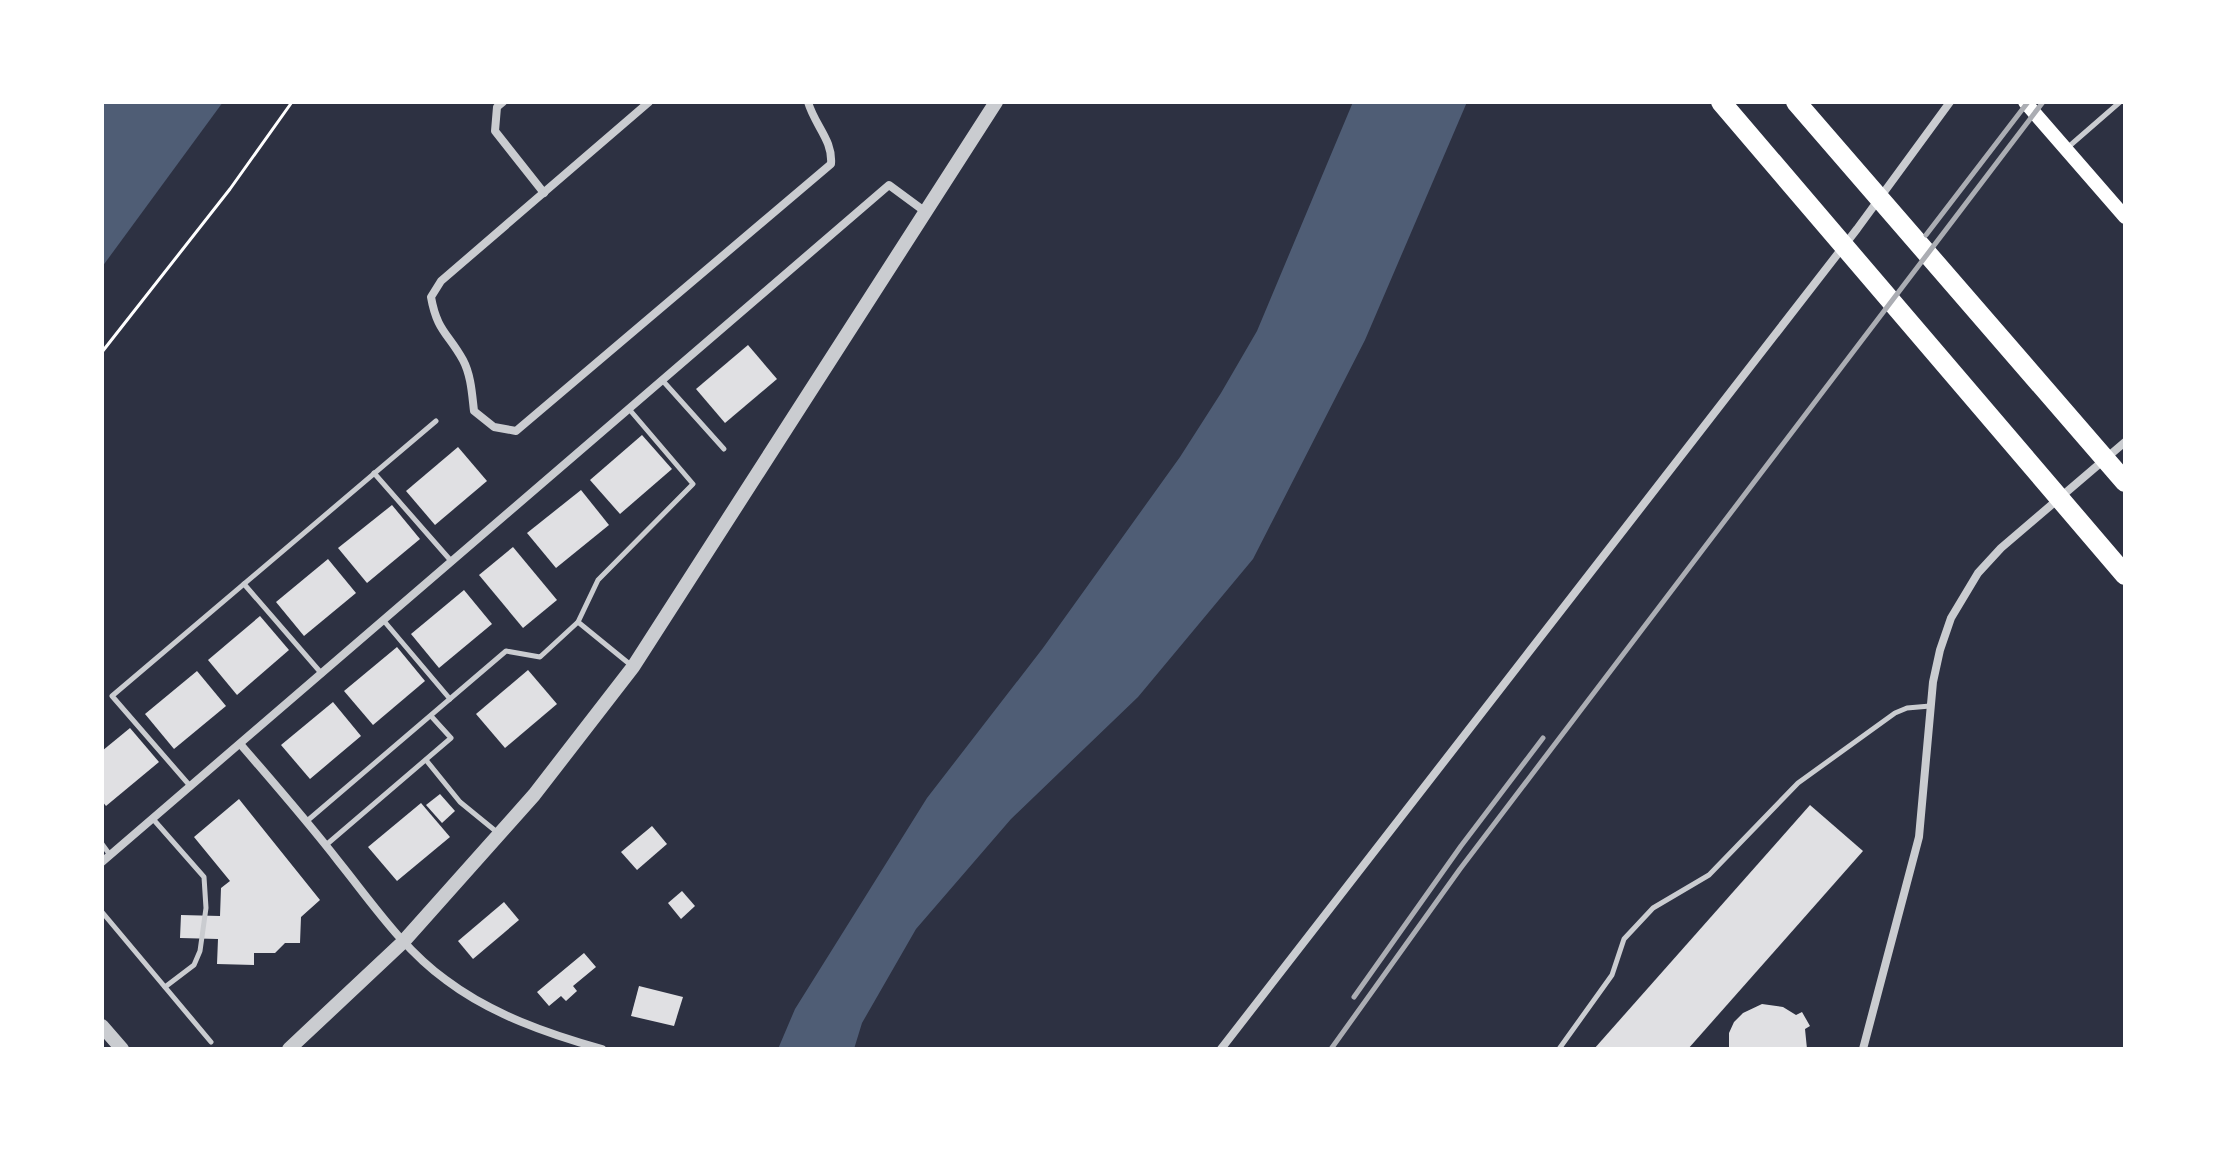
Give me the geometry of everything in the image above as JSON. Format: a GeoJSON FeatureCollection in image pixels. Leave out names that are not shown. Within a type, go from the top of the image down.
{"type":"FeatureCollection","features":[{"type":"Feature","properties":{"kind":"highway"},"geometry":{"type":"LineString","coordinates":[[1721,102],[2125,575]]}},
{"type":"Feature","properties":{"kind":"highway"},"geometry":{"type":"LineString","coordinates":[[1796,102],[2125,482]]}},
{"type":"Feature","properties":{"kind":"main road"},"geometry":{"type":"LineString","coordinates":[[2025,102],[2125,217]]}},
{"type":"Feature","properties":{"kind":"street"},"geometry":{"type":"LineString","coordinates":[[503,102],[497,107],[495,131],[544,193]]}},
{"type":"Feature","properties":{"kind":"street"},"geometry":{"type":"LineString","coordinates":[[649,102],[441,281],[431,297],[435,320],[464,362],[474,411],[494,427],[516,431],[831,164],[832,148],[814,120],[808,102]]}},
{"type":"Feature","properties":{"kind":"street"},"geometry":{"type":"LineString","coordinates":[[289,1049],[403,942],[500,834],[633,667],[996,102]]}},
{"type":"Feature","properties":{"kind":"street"},"geometry":{"type":"LineString","coordinates":[[1221,1049],[1857,229],[1950,102]]}},
{"type":"Feature","properties":{"kind":"street"},"geometry":{"type":"LineString","coordinates":[[102,862],[889,185],[927,213]]}},
{"type":"Feature","properties":{"kind":"street"},"geometry":{"type":"LineString","coordinates":[[1863,1049],[1919,837],[1931,706],[1940,650],[1951,618],[1978,573],[2001,548],[2125,442]]}},
{"type":"Feature","properties":{"kind":"street"},"geometry":{"type":"LineString","coordinates":[[241,745],[403,942],[427,966],[471,997],[537,1028],[602,1049]]}},
{"type":"Feature","properties":{"kind":"street"},"geometry":{"type":"LineString","coordinates":[[102,1026],[122,1049]]}},
{"type":"Feature","properties":{"kind":"lane"},"geometry":{"type":"LineString","coordinates":[[2066,149],[2120,102]]}},
{"type":"Feature","properties":{"kind":"lane"},"geometry":{"type":"LineString","coordinates":[[663,381],[724,449]]}},
{"type":"Feature","properties":{"kind":"lane"},"geometry":{"type":"LineString","coordinates":[[306,822],[506,651],[540,657],[578,622],[598,580],[693,484],[629,409]]}},
{"type":"Feature","properties":{"kind":"lane"},"geometry":{"type":"LineString","coordinates":[[191,787],[112,696],[436,421]]}},
{"type":"Feature","properties":{"kind":"lane"},"geometry":{"type":"LineString","coordinates":[[374,473],[452,562]]}},
{"type":"Feature","properties":{"kind":"lane"},"geometry":{"type":"LineString","coordinates":[[244,584],[323,674]]}},
{"type":"Feature","properties":{"kind":"lane"},"geometry":{"type":"LineString","coordinates":[[384,621],[450,699]]}},
{"type":"Feature","properties":{"kind":"lane"},"geometry":{"type":"LineString","coordinates":[[578,622],[633,667]]}},
{"type":"Feature","properties":{"kind":"lane"},"geometry":{"type":"LineString","coordinates":[[1559,1049],[1612,975],[1624,939],[1653,908],[1709,875],[1798,783],[1895,713],[1907,708],[1931,706]]}},
{"type":"Feature","properties":{"kind":"lane"},"geometry":{"type":"LineString","coordinates":[[326,845],[451,738],[431,716]]}},
{"type":"Feature","properties":{"kind":"lane"},"geometry":{"type":"LineString","coordinates":[[426,760],[460,802],[500,834]]}},
{"type":"Feature","properties":{"kind":"lane"},"geometry":{"type":"LineString","coordinates":[[153,819],[204,877],[206,908],[200,951],[194,965],[165,987]]}},
{"type":"Feature","properties":{"kind":"lane"},"geometry":{"type":"LineString","coordinates":[[102,844],[110,855]]}},
{"type":"Feature","properties":{"kind":"lane"},"geometry":{"type":"LineString","coordinates":[[102,912],[211,1042]]}},
{"type":"Feature","properties":{"kind":"path"},"geometry":{"type":"LineString","coordinates":[[102,352],[230,189],[292,102]]}},
{"type":"Feature","properties":{"kind":"water"},"geometry":{"type":"Polygon","coordinates":[[[102,102],[223,102],[102,267],[102,102]]]}},
{"type":"Feature","properties":{"kind":"water"},"geometry":{"type":"Polygon","coordinates":[[[1353,102],[1467,102],[1365,340],[1253,559],[1138,697],[1011,819],[916,929],[862,1023],[854,1049],[778,1049],[795,1009],[927,798],[1043,648],[1180,457],[1221,393],[1257,331],[1353,102]]]}},
{"type":"Feature","properties":{"kind":"building"},"geometry":{"type":"Polygon","coordinates":[[[748,345],[777,379],[725,423],[696,389],[748,345]]]}},
{"type":"Feature","properties":{"kind":"building"},"geometry":{"type":"Polygon","coordinates":[[[642,435],[672,469],[620,514],[590,480],[642,435]]]}},
{"type":"Feature","properties":{"kind":"building"},"geometry":{"type":"Polygon","coordinates":[[[458,447],[487,481],[435,525],[406,491],[458,447]]]}},
{"type":"Feature","properties":{"kind":"building"},"geometry":{"type":"Polygon","coordinates":[[[581,490],[609,525],[556,568],[527,533],[581,490]]]}},
{"type":"Feature","properties":{"kind":"building"},"geometry":{"type":"Polygon","coordinates":[[[392,505],[420,539],[367,583],[338,548],[392,505]]]}},
{"type":"Feature","properties":{"kind":"building"},"geometry":{"type":"Polygon","coordinates":[[[513,547],[557,600],[523,628],[479,575],[513,547]]]}},
{"type":"Feature","properties":{"kind":"building"},"geometry":{"type":"Polygon","coordinates":[[[328,559],[356,593],[304,636],[276,602],[328,559]]]}},
{"type":"Feature","properties":{"kind":"building"},"geometry":{"type":"Polygon","coordinates":[[[464,590],[492,624],[439,668],[411,634],[464,590]]]}},
{"type":"Feature","properties":{"kind":"building"},"geometry":{"type":"Polygon","coordinates":[[[260,616],[289,650],[237,695],[208,660],[260,616]]]}},
{"type":"Feature","properties":{"kind":"building"},"geometry":{"type":"Polygon","coordinates":[[[397,647],[425,681],[373,725],[344,691],[397,647]]]}},
{"type":"Feature","properties":{"kind":"building"},"geometry":{"type":"Polygon","coordinates":[[[528,670],[557,704],[505,748],[476,714],[528,670]]]}},
{"type":"Feature","properties":{"kind":"building"},"geometry":{"type":"Polygon","coordinates":[[[197,671],[226,706],[174,749],[145,714],[197,671]]]}},
{"type":"Feature","properties":{"kind":"building"},"geometry":{"type":"Polygon","coordinates":[[[333,702],[361,736],[310,779],[281,745],[333,702]]]}},
{"type":"Feature","properties":{"kind":"building"},"geometry":{"type":"Polygon","coordinates":[[[130,728],[159,762],[106,806],[102,801],[102,751],[130,728]]]}},
{"type":"Feature","properties":{"kind":"building"},"geometry":{"type":"Polygon","coordinates":[[[440,794],[455,811],[442,823],[426,805],[440,794]]]}},
{"type":"Feature","properties":{"kind":"building"},"geometry":{"type":"Polygon","coordinates":[[[239,799],[320,900],[301,917],[300,943],[285,943],[275,953],[254,953],[254,965],[217,964],[218,939],[180,938],[181,915],[220,916],[221,888],[230,881],[194,837],[239,799]]]}},
{"type":"Feature","properties":{"kind":"building"},"geometry":{"type":"Polygon","coordinates":[[[421,803],[450,837],[397,881],[368,847],[421,803]]]}},
{"type":"Feature","properties":{"kind":"building"},"geometry":{"type":"Polygon","coordinates":[[[1810,805],[1863,851],[1688,1049],[1594,1049],[1810,805]]]}},
{"type":"Feature","properties":{"kind":"building"},"geometry":{"type":"Polygon","coordinates":[[[652,826],[667,844],[637,870],[621,852],[652,826]]]}},
{"type":"Feature","properties":{"kind":"building"},"geometry":{"type":"Polygon","coordinates":[[[682,891],[695,906],[681,919],[668,903],[682,891]]]}},
{"type":"Feature","properties":{"kind":"building"},"geometry":{"type":"Polygon","coordinates":[[[504,902],[519,920],[473,959],[458,941],[504,902]]]}},
{"type":"Feature","properties":{"kind":"building"},"geometry":{"type":"Polygon","coordinates":[[[584,953],[596,967],[573,986],[577,991],[566,1001],[561,996],[549,1006],[537,992],[584,953]]]}},
{"type":"Feature","properties":{"kind":"building"},"geometry":{"type":"Polygon","coordinates":[[[639,986],[683,997],[674,1026],[631,1016],[639,986]]]}},
{"type":"Feature","properties":{"kind":"building"},"geometry":{"type":"Polygon","coordinates":[[[1762,1004],[1783,1007],[1796,1015],[1802,1012],[1810,1026],[1805,1029],[1807,1049],[1729,1049],[1729,1033],[1734,1022],[1743,1013],[1762,1004]]]}},
{"type":"Feature","properties":{"kind":"railway"},"geometry":{"type":"LineString","coordinates":[[1926,235],[2028,102]]}},
{"type":"Feature","properties":{"kind":"railway"},"geometry":{"type":"LineString","coordinates":[[1331,1049],[1460,869],[2043,102]]}},
{"type":"Feature","properties":{"kind":"railway"},"geometry":{"type":"LineString","coordinates":[[1354,997],[1461,846],[1543,738]]}}]}
